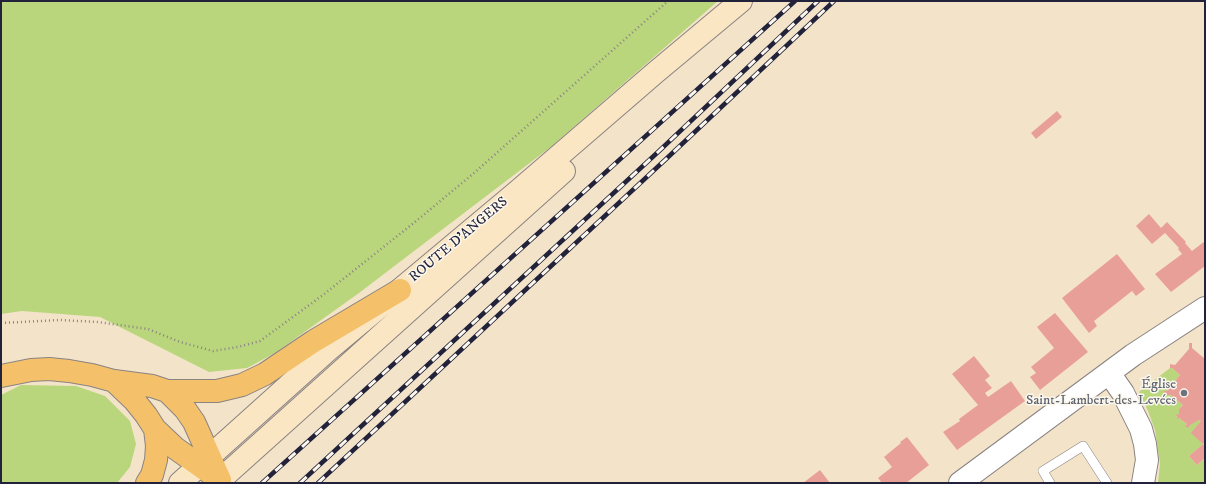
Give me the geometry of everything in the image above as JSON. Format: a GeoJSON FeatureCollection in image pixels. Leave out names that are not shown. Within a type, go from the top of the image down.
{"type":"FeatureCollection","features":[{"type":"Feature","properties":{"kind":"highway"},"geometry":{"type":"LineString","coordinates":[[1,376],[31,370],[49,369],[84,373],[114,381],[152,386],[167,391],[216,391],[242,384],[265,374],[314,341],[400,290]]}},
{"type":"Feature","properties":{"kind":"highway"},"geometry":{"type":"LineString","coordinates":[[114,381],[134,400],[155,429],[175,448],[205,461]]}},
{"type":"Feature","properties":{"kind":"highway"},"geometry":{"type":"LineString","coordinates":[[167,391],[185,409],[194,422],[205,461],[220,480]]}},
{"type":"Feature","properties":{"kind":"highway"},"geometry":{"type":"LineString","coordinates":[[147,483],[152,475],[156,460],[157,446],[155,429]]}},
{"type":"Feature","properties":{"kind":"main road","name":"ROUTE D'ANGERS"},"geometry":{"type":"LineString","coordinates":[[180,483],[328,350],[741,1]]}},
{"type":"Feature","properties":{"kind":"main road","name":"ROUTE D'ANGERS"},"geometry":{"type":"LineString","coordinates":[[220,480],[659,86],[747,1]]}},
{"type":"Feature","properties":{"kind":"street"},"geometry":{"type":"LineString","coordinates":[[960,483],[1133,355],[1205,308]]}},
{"type":"Feature","properties":{"kind":"street"},"geometry":{"type":"LineString","coordinates":[[1109,373],[1123,393],[1141,429],[1147,460],[1143,483]]}},
{"type":"Feature","properties":{"kind":"lane"},"geometry":{"type":"LineString","coordinates":[[1050,483],[1043,471],[1083,446],[1107,483]]}},
{"type":"Feature","properties":{"kind":"path"},"geometry":{"type":"LineString","coordinates":[[1,323],[60,320],[98,322],[148,329],[180,342],[213,351],[238,347],[260,340],[304,309],[416,222],[480,168],[668,1]]}},
{"type":"Feature","properties":{"kind":"green space"},"geometry":{"type":"Polygon","coordinates":[[[1,1],[718,1],[552,146],[359,293],[275,353],[247,368],[209,372],[100,317],[22,311],[1,314],[1,1]]]}},
{"type":"Feature","properties":{"kind":"green space"},"geometry":{"type":"Polygon","coordinates":[[[1170,368],[1180,375],[1167,391],[1164,391],[1164,395],[1171,395],[1183,405],[1179,409],[1179,414],[1176,416],[1187,424],[1185,426],[1199,420],[1201,421],[1203,444],[1189,456],[1197,465],[1204,459],[1205,483],[1158,483],[1160,463],[1155,430],[1139,392],[1170,368]]]}},
{"type":"Feature","properties":{"kind":"green space"},"geometry":{"type":"Polygon","coordinates":[[[21,385],[76,386],[105,396],[130,421],[136,444],[130,467],[117,483],[1,483],[1,395],[21,385]]]}},
{"type":"Feature","properties":{"kind":"building"},"geometry":{"type":"Polygon","coordinates":[[[1057,111],[1062,117],[1036,139],[1031,133],[1057,111]]]}},
{"type":"Feature","properties":{"kind":"building"},"geometry":{"type":"Polygon","coordinates":[[[1149,214],[1161,228],[1167,222],[1186,242],[1185,243],[1192,251],[1205,241],[1205,266],[1171,292],[1155,274],[1182,254],[1178,249],[1179,248],[1165,233],[1152,244],[1136,226],[1149,214]]]}},
{"type":"Feature","properties":{"kind":"building"},"geometry":{"type":"Polygon","coordinates":[[[1117,254],[1145,289],[1136,296],[1132,291],[1094,321],[1097,326],[1089,333],[1062,298],[1117,254]]]}},
{"type":"Feature","properties":{"kind":"building"},"geometry":{"type":"Polygon","coordinates":[[[1055,313],[1088,352],[1040,390],[1030,377],[1036,373],[1031,367],[1054,348],[1037,327],[1055,313]]]}},
{"type":"Feature","properties":{"kind":"building","name":"Église Saint-Lambert-des-Levées"},"geometry":{"type":"Polygon","coordinates":[[[1189,343],[1192,343],[1192,348],[1205,359],[1205,442],[1203,444],[1191,433],[1201,421],[1199,420],[1190,425],[1188,428],[1185,426],[1187,424],[1179,418],[1178,419],[1176,415],[1179,414],[1179,409],[1183,405],[1171,395],[1164,395],[1164,391],[1167,391],[1180,375],[1170,368],[1170,364],[1175,365],[1189,349],[1189,343]]]}},
{"type":"Feature","properties":{"kind":"building"},"geometry":{"type":"Polygon","coordinates":[[[974,356],[990,376],[985,380],[992,388],[985,393],[988,397],[1011,381],[1025,401],[957,450],[943,432],[960,421],[959,419],[978,405],[952,374],[974,356]]]}},
{"type":"Feature","properties":{"kind":"building"},"geometry":{"type":"Polygon","coordinates":[[[907,437],[929,465],[906,483],[882,483],[878,478],[892,467],[884,457],[907,437]]]}},
{"type":"Feature","properties":{"kind":"building"},"geometry":{"type":"Polygon","coordinates":[[[1203,444],[1205,446],[1205,458],[1197,465],[1189,456],[1203,444]]]}},
{"type":"Feature","properties":{"kind":"building"},"geometry":{"type":"Polygon","coordinates":[[[820,470],[830,483],[803,483],[820,470]]]}},
{"type":"Feature","properties":{"kind":"railway"},"geometry":{"type":"LineString","coordinates":[[262,483],[795,1]]}},
{"type":"Feature","properties":{"kind":"railway"},"geometry":{"type":"LineString","coordinates":[[300,483],[658,152],[818,1]]}},
{"type":"Feature","properties":{"kind":"railway"},"geometry":{"type":"LineString","coordinates":[[318,483],[834,1]]}},
{"type":"Feature","properties":{"kind":"place","name":"Église Saint-Lambert-des-Levées"},"geometry":{"type":"Point","coordinates":[1184,393]}}]}
